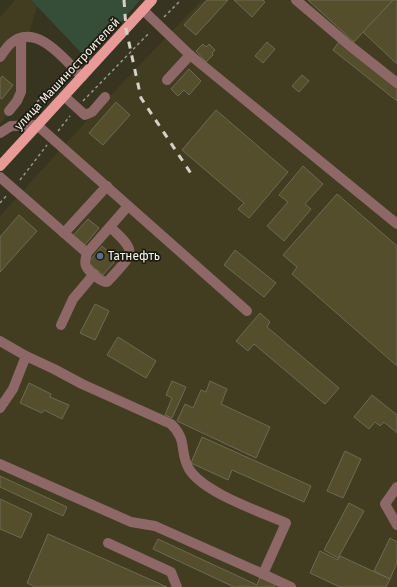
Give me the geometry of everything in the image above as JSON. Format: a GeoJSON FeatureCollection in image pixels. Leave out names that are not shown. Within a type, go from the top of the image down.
{"type":"FeatureCollection","features":[{"type":"Feature","properties":{"kind":"main road","name":"улица Машиностроителей"},"geometry":{"type":"LineString","coordinates":[[0,166],[152,0]]}},
{"type":"Feature","properties":{"kind":"lane"},"geometry":{"type":"LineString","coordinates":[[296,0],[397,83]]}},
{"type":"Feature","properties":{"kind":"lane"},"geometry":{"type":"LineString","coordinates":[[143,10],[190,55],[397,224]]}},
{"type":"Feature","properties":{"kind":"lane"},"geometry":{"type":"LineString","coordinates":[[0,57],[10,44],[29,37],[48,43],[82,77]]}},
{"type":"Feature","properties":{"kind":"lane"},"geometry":{"type":"LineString","coordinates":[[8,110],[17,101],[21,92],[21,39]]}},
{"type":"Feature","properties":{"kind":"lane"},"geometry":{"type":"LineString","coordinates":[[167,80],[190,55]]}},
{"type":"Feature","properties":{"kind":"lane"},"geometry":{"type":"LineString","coordinates":[[64,96],[81,113],[88,115],[106,97]]}},
{"type":"Feature","properties":{"kind":"lane"},"geometry":{"type":"LineString","coordinates":[[0,133],[11,126],[38,125],[247,311]]}},
{"type":"Feature","properties":{"kind":"lane"},"geometry":{"type":"LineString","coordinates":[[0,177],[87,253]]}},
{"type":"Feature","properties":{"kind":"lane"},"geometry":{"type":"LineString","coordinates":[[64,233],[107,186]]}},
{"type":"Feature","properties":{"kind":"lane"},"geometry":{"type":"LineString","coordinates":[[110,227],[127,242],[129,247],[128,259],[107,282],[101,281],[86,265],[87,253],[128,206]]}},
{"type":"Feature","properties":{"kind":"lane"},"geometry":{"type":"LineString","coordinates":[[61,325],[73,299],[94,274]]}},
{"type":"Feature","properties":{"kind":"lane"},"geometry":{"type":"LineString","coordinates":[[0,341],[78,383],[171,424],[181,436],[186,462],[196,477],[212,490],[286,523],[263,574]]}},
{"type":"Feature","properties":{"kind":"lane"},"geometry":{"type":"LineString","coordinates":[[0,408],[11,393],[26,356]]}},
{"type":"Feature","properties":{"kind":"lane"},"geometry":{"type":"LineString","coordinates":[[0,464],[131,522],[155,526],[291,587]]}},
{"type":"Feature","properties":{"kind":"lane"},"geometry":{"type":"LineString","coordinates":[[397,487],[385,504],[397,525]]}},
{"type":"Feature","properties":{"kind":"lane"},"geometry":{"type":"LineString","coordinates":[[108,543],[171,572],[177,587]]}},
{"type":"Feature","properties":{"kind":"path"},"geometry":{"type":"LineString","coordinates":[[0,203],[13,189],[76,108],[181,0]]}},
{"type":"Feature","properties":{"kind":"shaded area"},"geometry":{"type":"Polygon","coordinates":[[[15,0],[31,0],[37,6],[27,41],[27,91],[0,124],[0,17],[15,0]]]}},
{"type":"Feature","properties":{"kind":"shaded area"},"geometry":{"type":"Polygon","coordinates":[[[202,0],[397,0],[397,587],[0,587],[0,216],[90,117],[202,0]]]}},
{"type":"Feature","properties":{"kind":"green space"},"geometry":{"type":"Polygon","coordinates":[[[31,0],[140,0],[88,60],[31,0]]]}},
{"type":"Feature","properties":{"kind":"building"},"geometry":{"type":"Polygon","coordinates":[[[207,0],[228,0],[196,35],[184,25],[207,0]]]}},
{"type":"Feature","properties":{"kind":"building"},"geometry":{"type":"Polygon","coordinates":[[[234,0],[263,0],[265,2],[252,17],[234,0]]]}},
{"type":"Feature","properties":{"kind":"building"},"geometry":{"type":"Polygon","coordinates":[[[308,0],[393,0],[354,42],[308,0]]]}},
{"type":"Feature","properties":{"kind":"building"},"geometry":{"type":"Polygon","coordinates":[[[393,0],[397,0],[397,64],[363,32],[393,0]]]}},
{"type":"Feature","properties":{"kind":"building"},"geometry":{"type":"Polygon","coordinates":[[[267,42],[275,49],[263,63],[255,56],[267,42]]]}},
{"type":"Feature","properties":{"kind":"building"},"geometry":{"type":"Polygon","coordinates":[[[339,42],[397,88],[397,101],[333,50],[339,42]]]}},
{"type":"Feature","properties":{"kind":"building"},"geometry":{"type":"Polygon","coordinates":[[[203,44],[206,47],[209,44],[215,50],[212,53],[213,55],[206,62],[196,51],[203,44]]]}},
{"type":"Feature","properties":{"kind":"building"},"geometry":{"type":"Polygon","coordinates":[[[189,69],[201,81],[189,95],[184,90],[178,96],[171,89],[189,69]]]}},
{"type":"Feature","properties":{"kind":"building"},"geometry":{"type":"Polygon","coordinates":[[[302,75],[309,81],[299,92],[292,86],[302,75]]]}},
{"type":"Feature","properties":{"kind":"building"},"geometry":{"type":"Polygon","coordinates":[[[2,76],[13,85],[2,99],[0,98],[0,79],[2,76]]]}},
{"type":"Feature","properties":{"kind":"building"},"geometry":{"type":"Polygon","coordinates":[[[116,102],[130,115],[103,145],[89,133],[116,102]]]}},
{"type":"Feature","properties":{"kind":"building"},"geometry":{"type":"Polygon","coordinates":[[[216,110],[288,172],[249,218],[238,209],[244,203],[182,150],[216,110]]]}},
{"type":"Feature","properties":{"kind":"building"},"geometry":{"type":"Polygon","coordinates":[[[303,166],[323,184],[305,204],[311,209],[284,241],[267,226],[288,202],[279,195],[303,166]]]}},
{"type":"Feature","properties":{"kind":"building"},"geometry":{"type":"Polygon","coordinates":[[[337,194],[397,246],[397,366],[292,274],[297,267],[283,255],[337,194]]]}},
{"type":"Feature","properties":{"kind":"building"},"geometry":{"type":"Polygon","coordinates":[[[19,215],[37,231],[0,272],[0,237],[19,215]]]}},
{"type":"Feature","properties":{"kind":"building"},"geometry":{"type":"Polygon","coordinates":[[[88,219],[99,228],[83,247],[72,237],[88,219]]]}},
{"type":"Feature","properties":{"kind":"building"},"geometry":{"type":"Polygon","coordinates":[[[102,246],[117,259],[103,275],[88,263],[102,246]]]}},
{"type":"Feature","properties":{"kind":"building"},"geometry":{"type":"Polygon","coordinates":[[[235,250],[276,283],[264,297],[224,265],[235,250]]]}},
{"type":"Feature","properties":{"kind":"building"},"geometry":{"type":"Polygon","coordinates":[[[95,304],[109,311],[95,340],[80,333],[95,304]]]}},
{"type":"Feature","properties":{"kind":"building"},"geometry":{"type":"Polygon","coordinates":[[[260,313],[270,322],[267,327],[339,388],[325,404],[254,344],[248,351],[236,341],[260,313]]]}},
{"type":"Feature","properties":{"kind":"building"},"geometry":{"type":"Polygon","coordinates":[[[118,337],[156,361],[146,378],[107,355],[118,337]]]}},
{"type":"Feature","properties":{"kind":"building"},"geometry":{"type":"Polygon","coordinates":[[[172,381],[186,387],[172,418],[165,415],[172,398],[166,395],[172,381]]]}},
{"type":"Feature","properties":{"kind":"building"},"geometry":{"type":"Polygon","coordinates":[[[210,381],[227,389],[221,404],[270,427],[256,458],[177,421],[185,404],[193,408],[201,390],[206,392],[210,381]]]}},
{"type":"Feature","properties":{"kind":"building"},"geometry":{"type":"Polygon","coordinates":[[[29,383],[51,394],[50,397],[69,405],[62,419],[44,410],[42,413],[20,403],[29,383]]]}},
{"type":"Feature","properties":{"kind":"building"},"geometry":{"type":"Polygon","coordinates":[[[372,395],[397,415],[397,433],[384,422],[380,426],[375,422],[369,429],[354,417],[372,395]]]}},
{"type":"Feature","properties":{"kind":"building"},"geometry":{"type":"Polygon","coordinates":[[[202,437],[311,486],[304,502],[232,470],[228,480],[191,463],[202,437]]]}},
{"type":"Feature","properties":{"kind":"building"},"geometry":{"type":"Polygon","coordinates":[[[345,451],[361,459],[343,498],[327,491],[345,451]]]}},
{"type":"Feature","properties":{"kind":"building"},"geometry":{"type":"Polygon","coordinates":[[[0,476],[67,507],[63,516],[0,487],[0,476]]]}},
{"type":"Feature","properties":{"kind":"building"},"geometry":{"type":"Polygon","coordinates":[[[0,499],[32,514],[21,538],[0,529],[0,499]]]}},
{"type":"Feature","properties":{"kind":"building"},"geometry":{"type":"Polygon","coordinates":[[[349,503],[364,511],[338,558],[324,550],[349,503]]]}},
{"type":"Feature","properties":{"kind":"building"},"geometry":{"type":"Polygon","coordinates":[[[48,534],[167,587],[35,587],[27,583],[48,534]]]}},
{"type":"Feature","properties":{"kind":"building"},"geometry":{"type":"Polygon","coordinates":[[[390,538],[397,542],[397,563],[390,579],[374,571],[390,538]]]}},
{"type":"Feature","properties":{"kind":"building"},"geometry":{"type":"Polygon","coordinates":[[[158,539],[257,585],[260,577],[276,584],[274,587],[234,587],[153,549],[158,539]]]}},
{"type":"Feature","properties":{"kind":"building"},"geometry":{"type":"Polygon","coordinates":[[[320,551],[338,560],[340,556],[390,579],[386,587],[340,587],[310,573],[320,551]]]}},
{"type":"Feature","properties":{"kind":"railway"},"geometry":{"type":"LineString","coordinates":[[124,0],[126,29],[141,98],[194,178]]}},
{"type":"Feature","properties":{"kind":"place","name":"Татнефть"},"geometry":{"type":"Point","coordinates":[100,256]}}]}
